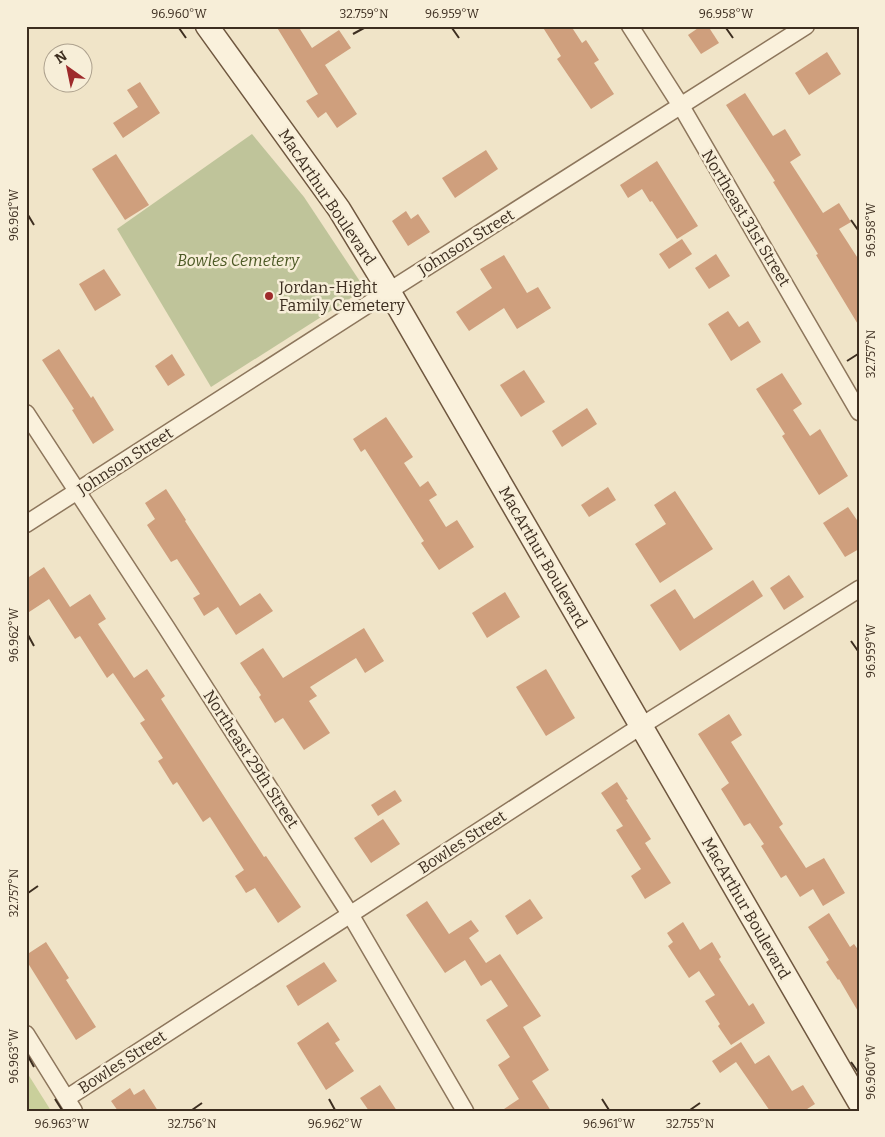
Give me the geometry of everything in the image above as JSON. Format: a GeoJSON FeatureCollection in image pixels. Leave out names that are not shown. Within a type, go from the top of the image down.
{"type":"FeatureCollection","features":[{"type":"Feature","properties":{"kind":"main road","name":"MacArthur Boulevard"},"geometry":{"type":"LineString","coordinates":[[207,26],[339,208],[389,290],[859,1102]]}},
{"type":"Feature","properties":{"kind":"street","name":"Northeast 31st Street"},"geometry":{"type":"LineString","coordinates":[[630,26],[681,106],[859,412]]}},
{"type":"Feature","properties":{"kind":"street","name":"Johnson Street"},"geometry":{"type":"LineString","coordinates":[[26,524],[389,290],[806,26]]}},
{"type":"Feature","properties":{"kind":"street","name":"Northeast 29th Street"},"geometry":{"type":"LineString","coordinates":[[26,414],[350,914],[465,1111]]}},
{"type":"Feature","properties":{"kind":"street","name":"Bowles Street"},"geometry":{"type":"LineString","coordinates":[[70,1104],[350,914],[641,726],[859,589]]}},
{"type":"Feature","properties":{"kind":"street"},"geometry":{"type":"LineString","coordinates":[[26,1034],[70,1104]]}},
{"type":"Feature","properties":{"kind":"green space","name":"Bowles Cemetery"},"geometry":{"type":"Polygon","coordinates":[[[252,134],[304,197],[365,289],[211,387],[117,229],[252,134]]]}},
{"type":"Feature","properties":{"kind":"green space"},"geometry":{"type":"Polygon","coordinates":[[[26,1071],[48,1106],[51,1111],[26,1111],[26,1071]]]}},
{"type":"Feature","properties":{"kind":"building"},"geometry":{"type":"Polygon","coordinates":[[[276,26],[298,26],[312,48],[339,30],[351,48],[325,65],[357,114],[337,128],[326,112],[318,118],[306,101],[318,94],[276,26]]]}},
{"type":"Feature","properties":{"kind":"building"},"geometry":{"type":"Polygon","coordinates":[[[542,26],[571,26],[582,43],[586,40],[599,60],[594,63],[614,94],[591,109],[557,59],[561,56],[542,26]]]}},
{"type":"Feature","properties":{"kind":"building"},"geometry":{"type":"Polygon","coordinates":[[[701,26],[708,26],[719,43],[701,54],[688,35],[701,26]]]}},
{"type":"Feature","properties":{"kind":"building"},"geometry":{"type":"Polygon","coordinates":[[[827,52],[841,74],[809,95],[795,73],[827,52]]]}},
{"type":"Feature","properties":{"kind":"building"},"geometry":{"type":"Polygon","coordinates":[[[140,82],[160,113],[123,138],[113,123],[138,107],[127,90],[140,82]]]}},
{"type":"Feature","properties":{"kind":"building"},"geometry":{"type":"Polygon","coordinates":[[[745,93],[773,136],[785,129],[801,155],[790,162],[823,213],[839,203],[851,222],[839,229],[859,260],[859,326],[816,255],[818,254],[773,182],[775,181],[726,105],[745,93]]]}},
{"type":"Feature","properties":{"kind":"building"},"geometry":{"type":"Polygon","coordinates":[[[486,150],[498,169],[455,198],[442,178],[486,150]]]}},
{"type":"Feature","properties":{"kind":"building"},"geometry":{"type":"Polygon","coordinates":[[[116,154],[149,205],[125,220],[92,169],[116,154]]]}},
{"type":"Feature","properties":{"kind":"building"},"geometry":{"type":"Polygon","coordinates":[[[657,161],[698,226],[677,239],[642,189],[628,198],[620,185],[657,161]]]}},
{"type":"Feature","properties":{"kind":"building"},"geometry":{"type":"Polygon","coordinates":[[[406,211],[411,219],[418,214],[430,232],[408,246],[392,221],[406,211]]]}},
{"type":"Feature","properties":{"kind":"building"},"geometry":{"type":"Polygon","coordinates":[[[682,239],[692,254],[669,269],[659,254],[682,239]]]}},
{"type":"Feature","properties":{"kind":"building"},"geometry":{"type":"Polygon","coordinates":[[[716,254],[730,276],[709,289],[695,268],[716,254]]]}},
{"type":"Feature","properties":{"kind":"building"},"geometry":{"type":"Polygon","coordinates":[[[504,255],[527,293],[538,287],[551,308],[517,329],[504,308],[469,331],[456,312],[492,288],[480,269],[504,255]]]}},
{"type":"Feature","properties":{"kind":"building"},"geometry":{"type":"Polygon","coordinates":[[[104,269],[121,295],[95,311],[79,284],[104,269]]]}},
{"type":"Feature","properties":{"kind":"building"},"geometry":{"type":"Polygon","coordinates":[[[728,311],[739,327],[748,321],[761,342],[731,361],[708,324],[728,311]]]}},
{"type":"Feature","properties":{"kind":"building"},"geometry":{"type":"Polygon","coordinates":[[[59,349],[91,398],[93,396],[114,430],[93,444],[72,410],[74,409],[42,360],[59,349]]]}},
{"type":"Feature","properties":{"kind":"building"},"geometry":{"type":"Polygon","coordinates":[[[172,354],[185,375],[168,386],[155,366],[172,354]]]}},
{"type":"Feature","properties":{"kind":"building"},"geometry":{"type":"Polygon","coordinates":[[[524,370],[545,402],[521,417],[500,385],[524,370]]]}},
{"type":"Feature","properties":{"kind":"building"},"geometry":{"type":"Polygon","coordinates":[[[782,373],[802,404],[793,410],[810,436],[820,429],[848,476],[819,495],[782,436],[785,434],[756,389],[782,373]]]}},
{"type":"Feature","properties":{"kind":"building"},"geometry":{"type":"Polygon","coordinates":[[[587,408],[597,424],[562,447],[552,431],[587,408]]]}},
{"type":"Feature","properties":{"kind":"building"},"geometry":{"type":"Polygon","coordinates":[[[386,417],[413,457],[404,463],[420,487],[428,481],[437,495],[429,500],[446,527],[457,520],[474,547],[439,570],[421,543],[424,541],[365,449],[361,452],[353,439],[386,417]]]}},
{"type":"Feature","properties":{"kind":"building"},"geometry":{"type":"Polygon","coordinates":[[[608,487],[616,500],[589,517],[581,505],[608,487]]]}},
{"type":"Feature","properties":{"kind":"building"},"geometry":{"type":"Polygon","coordinates":[[[166,489],[240,606],[260,593],[273,611],[236,635],[218,607],[204,616],[193,598],[200,594],[177,559],[171,562],[147,525],[155,519],[145,503],[166,489]]]}},
{"type":"Feature","properties":{"kind":"building"},"geometry":{"type":"Polygon","coordinates":[[[675,491],[713,549],[660,583],[635,544],[666,524],[654,505],[675,491]]]}},
{"type":"Feature","properties":{"kind":"building"},"geometry":{"type":"Polygon","coordinates":[[[848,507],[859,523],[859,549],[845,557],[823,523],[848,507]]]}},
{"type":"Feature","properties":{"kind":"building"},"geometry":{"type":"Polygon","coordinates":[[[44,567],[70,607],[90,594],[106,619],[98,624],[134,678],[147,669],[165,696],[161,699],[264,857],[266,856],[301,907],[278,923],[255,888],[246,893],[235,876],[244,870],[210,817],[203,822],[177,782],[173,785],[158,761],[163,758],[140,723],[145,720],[113,673],[107,678],[80,636],[75,639],[49,599],[26,614],[26,579],[44,567]]]}},
{"type":"Feature","properties":{"kind":"building"},"geometry":{"type":"Polygon","coordinates":[[[789,575],[804,597],[784,610],[770,588],[789,575]]]}},
{"type":"Feature","properties":{"kind":"building"},"geometry":{"type":"Polygon","coordinates":[[[753,580],[763,596],[680,651],[650,605],[675,589],[694,619],[753,580]]]}},
{"type":"Feature","properties":{"kind":"building"},"geometry":{"type":"Polygon","coordinates":[[[505,592],[520,617],[487,638],[472,613],[505,592]]]}},
{"type":"Feature","properties":{"kind":"building"},"geometry":{"type":"Polygon","coordinates":[[[364,628],[384,661],[365,673],[356,658],[310,687],[317,696],[309,701],[330,733],[304,750],[283,718],[275,723],[259,697],[261,695],[240,663],[263,648],[283,678],[364,628]]]}},
{"type":"Feature","properties":{"kind":"building"},"geometry":{"type":"Polygon","coordinates":[[[546,669],[575,718],[546,736],[516,687],[546,669]]]}},
{"type":"Feature","properties":{"kind":"building"},"geometry":{"type":"Polygon","coordinates":[[[729,714],[742,735],[731,742],[783,824],[779,827],[806,868],[824,858],[845,893],[823,906],[813,889],[800,897],[786,875],[781,878],[761,846],[764,844],[750,823],[744,826],[721,789],[729,783],[698,734],[729,714]]]}},
{"type":"Feature","properties":{"kind":"building"},"geometry":{"type":"Polygon","coordinates":[[[617,782],[651,839],[645,843],[671,883],[645,899],[631,876],[641,869],[616,830],[623,826],[601,793],[617,782]]]}},
{"type":"Feature","properties":{"kind":"building"},"geometry":{"type":"Polygon","coordinates":[[[395,790],[402,801],[378,816],[371,805],[395,790]]]}},
{"type":"Feature","properties":{"kind":"building"},"geometry":{"type":"Polygon","coordinates":[[[383,819],[400,844],[371,863],[354,838],[383,819]]]}},
{"type":"Feature","properties":{"kind":"building"},"geometry":{"type":"Polygon","coordinates":[[[530,899],[543,918],[517,935],[505,916],[530,899]]]}},
{"type":"Feature","properties":{"kind":"building"},"geometry":{"type":"Polygon","coordinates":[[[427,901],[449,934],[471,920],[479,931],[469,938],[486,963],[500,954],[541,1016],[523,1027],[549,1070],[532,1081],[551,1111],[501,1111],[519,1099],[498,1065],[510,1057],[486,1020],[508,1006],[491,980],[481,986],[465,960],[445,973],[406,915],[427,901]]]}},
{"type":"Feature","properties":{"kind":"building"},"geometry":{"type":"Polygon","coordinates":[[[829,913],[850,947],[854,944],[859,951],[859,1013],[839,979],[826,962],[829,960],[808,927],[829,913]]]}},
{"type":"Feature","properties":{"kind":"building"},"geometry":{"type":"Polygon","coordinates":[[[683,922],[700,950],[712,942],[721,957],[719,959],[749,1006],[753,1003],[765,1023],[731,1045],[718,1026],[720,1024],[705,1001],[715,995],[699,971],[689,978],[668,946],[673,942],[667,933],[683,922]]]}},
{"type":"Feature","properties":{"kind":"building"},"geometry":{"type":"Polygon","coordinates":[[[46,942],[69,978],[66,980],[96,1027],[76,1040],[26,960],[26,955],[46,942]]]}},
{"type":"Feature","properties":{"kind":"building"},"geometry":{"type":"Polygon","coordinates":[[[324,962],[337,981],[298,1006],[286,986],[324,962]]]}},
{"type":"Feature","properties":{"kind":"building"},"geometry":{"type":"Polygon","coordinates":[[[328,1022],[340,1040],[335,1043],[354,1071],[326,1090],[297,1043],[328,1022]]]}},
{"type":"Feature","properties":{"kind":"building"},"geometry":{"type":"Polygon","coordinates":[[[741,1042],[755,1064],[769,1055],[792,1091],[803,1085],[815,1104],[804,1111],[770,1111],[736,1062],[720,1073],[712,1061],[741,1042]]]}},
{"type":"Feature","properties":{"kind":"building"},"geometry":{"type":"Polygon","coordinates":[[[380,1085],[397,1111],[369,1111],[360,1098],[380,1085]]]}},
{"type":"Feature","properties":{"kind":"building"},"geometry":{"type":"Polygon","coordinates":[[[130,1088],[134,1095],[144,1089],[158,1111],[118,1111],[111,1101],[130,1088]]]}},
{"type":"Feature","properties":{"kind":"place","name":"Jordan-Hight Family Cemetery"},"geometry":{"type":"Point","coordinates":[269,296]}}]}
